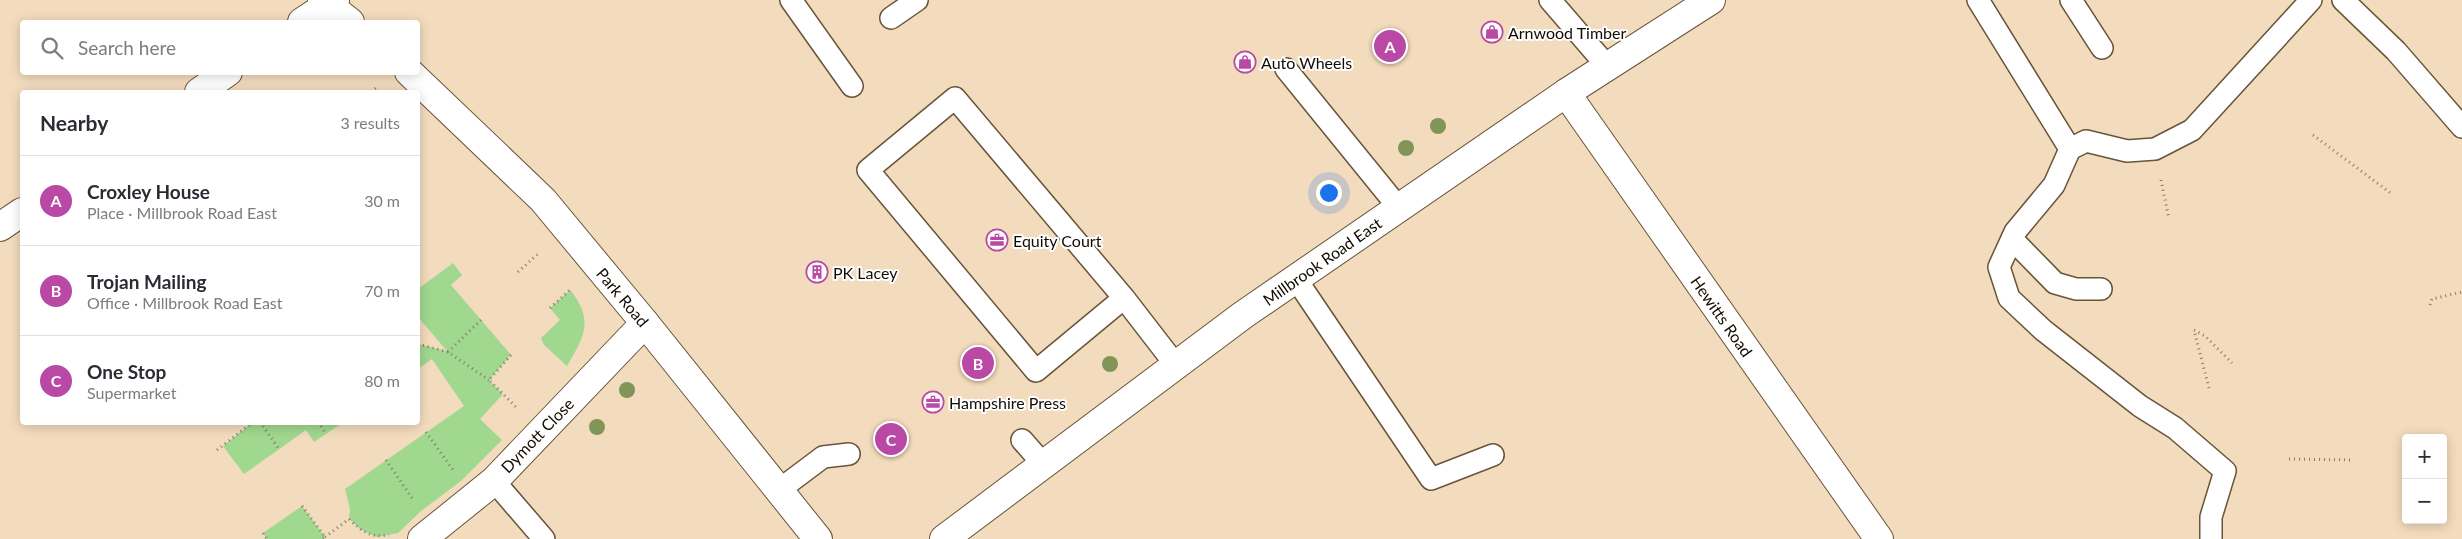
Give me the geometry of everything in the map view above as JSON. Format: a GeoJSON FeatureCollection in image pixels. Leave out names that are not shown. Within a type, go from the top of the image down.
{"type":"FeatureCollection","features":[{"type":"Feature","properties":{"kind":"street","name":"Millbrook Road East"},"geometry":{"type":"LineString","coordinates":[[944,539],[1175,364],[1566,93],[1711,0]]}},
{"type":"Feature","properties":{"kind":"street"},"geometry":{"type":"LineString","coordinates":[[305,20],[329,2],[348,20]]}},
{"type":"Feature","properties":{"kind":"street"},"geometry":{"type":"LineString","coordinates":[[202,90],[224,75]]}},
{"type":"Feature","properties":{"kind":"street","name":"Park Road"},"geometry":{"type":"LineString","coordinates":[[413,75],[543,200],[645,323],[818,539]]}},
{"type":"Feature","properties":{"kind":"street","name":"Hewitts Road"},"geometry":{"type":"LineString","coordinates":[[1566,93],[1872,537]]}},
{"type":"Feature","properties":{"kind":"street"},"geometry":{"type":"LineString","coordinates":[[0,227],[20,213]]}},
{"type":"Feature","properties":{"kind":"street","name":"Dymott Close"},"geometry":{"type":"LineString","coordinates":[[428,534],[494,481],[645,323]]}},
{"type":"Feature","properties":{"kind":"lane"},"geometry":{"type":"LineString","coordinates":[[791,0],[852,86]]}},
{"type":"Feature","properties":{"kind":"lane"},"geometry":{"type":"LineString","coordinates":[[891,18],[917,0]]}},
{"type":"Feature","properties":{"kind":"lane"},"geometry":{"type":"LineString","coordinates":[[1550,0],[1607,66]]}},
{"type":"Feature","properties":{"kind":"lane"},"geometry":{"type":"LineString","coordinates":[[1978,0],[2070,149]]}},
{"type":"Feature","properties":{"kind":"lane"},"geometry":{"type":"LineString","coordinates":[[2071,0],[2102,48]]}},
{"type":"Feature","properties":{"kind":"lane"},"geometry":{"type":"LineString","coordinates":[[2212,539],[2211,517],[2225,471],[2175,428],[2140,406],[2043,330],[2009,298],[1999,268],[2015,232],[2054,184],[2070,149],[2086,141],[2127,151],[2155,149],[2192,130],[2310,0]]}},
{"type":"Feature","properties":{"kind":"lane"},"geometry":{"type":"LineString","coordinates":[[2343,0],[2396,51],[2462,127]]}},
{"type":"Feature","properties":{"kind":"lane"},"geometry":{"type":"LineString","coordinates":[[1286,69],[1399,208]]}},
{"type":"Feature","properties":{"kind":"lane"},"geometry":{"type":"LineString","coordinates":[[1124,298],[1036,371],[868,170],[955,98],[1124,298],[1175,364]]}},
{"type":"Feature","properties":{"kind":"lane"},"geometry":{"type":"LineString","coordinates":[[2012,239],[2055,282],[2076,289],[2101,290]]}},
{"type":"Feature","properties":{"kind":"lane"},"geometry":{"type":"LineString","coordinates":[[1296,279],[1431,479],[1493,455]]}},
{"type":"Feature","properties":{"kind":"lane"},"geometry":{"type":"LineString","coordinates":[[1022,440],[1043,464]]}},
{"type":"Feature","properties":{"kind":"lane"},"geometry":{"type":"LineString","coordinates":[[779,490],[822,456],[849,454]]}},
{"type":"Feature","properties":{"kind":"lane"},"geometry":{"type":"LineString","coordinates":[[494,481],[544,539]]}},
{"type":"Feature","properties":{"kind":"path"},"geometry":{"type":"LineString","coordinates":[[2313,135],[2392,194]]}},
{"type":"Feature","properties":{"kind":"path"},"geometry":{"type":"LineString","coordinates":[[2155,149],[2169,218]]}},
{"type":"Feature","properties":{"kind":"path"},"geometry":{"type":"LineString","coordinates":[[2430,305],[2432,299],[2462,292]]}},
{"type":"Feature","properties":{"kind":"path"},"geometry":{"type":"LineString","coordinates":[[448,352],[481,320]]}},
{"type":"Feature","properties":{"kind":"path"},"geometry":{"type":"LineString","coordinates":[[2209,388],[2194,330],[2205,336],[2232,364]]}},
{"type":"Feature","properties":{"kind":"path"},"geometry":{"type":"LineString","coordinates":[[420,345],[448,352],[489,380],[540,432]]}},
{"type":"Feature","properties":{"kind":"path"},"geometry":{"type":"LineString","coordinates":[[489,380],[511,355]]}},
{"type":"Feature","properties":{"kind":"path"},"geometry":{"type":"LineString","coordinates":[[217,450],[249,425]]}},
{"type":"Feature","properties":{"kind":"path"},"geometry":{"type":"LineString","coordinates":[[262,425],[279,448]]}},
{"type":"Feature","properties":{"kind":"path"},"geometry":{"type":"LineString","coordinates":[[320,425],[326,434]]}},
{"type":"Feature","properties":{"kind":"path"},"geometry":{"type":"LineString","coordinates":[[426,432],[473,498]]}},
{"type":"Feature","properties":{"kind":"path"},"geometry":{"type":"LineString","coordinates":[[2289,459],[2353,460]]}},
{"type":"Feature","properties":{"kind":"path"},"geometry":{"type":"LineString","coordinates":[[386,460],[428,534]]}},
{"type":"Feature","properties":{"kind":"path"},"geometry":{"type":"LineString","coordinates":[[302,506],[323,538],[350,519],[360,530],[377,537],[391,534]]}},
{"type":"Feature","properties":{"kind":"path"},"geometry":{"type":"LineString","coordinates":[[263,533],[267,539]]}},
{"type":"Feature","properties":{"kind":"green space"},"geometry":{"type":"Polygon","coordinates":[[[453,263],[462,275],[451,285],[511,355],[489,380],[503,394],[480,419],[502,440],[461,481],[421,511],[398,533],[377,537],[361,530],[349,519],[350,509],[345,489],[464,406],[432,359],[420,368],[420,344],[447,351],[420,319],[420,288],[453,263]]]}},
{"type":"Feature","properties":{"kind":"green space"},"geometry":{"type":"Polygon","coordinates":[[[570,290],[578,300],[582,310],[584,328],[578,346],[567,366],[544,345],[541,338],[560,320],[550,308],[570,290]]]}},
{"type":"Feature","properties":{"kind":"green space"},"geometry":{"type":"Polygon","coordinates":[[[249,425],[339,425],[314,442],[306,430],[244,474],[223,446],[249,425]]]}},
{"type":"Feature","properties":{"kind":"green space"},"geometry":{"type":"Polygon","coordinates":[[[302,506],[325,537],[322,539],[267,539],[263,533],[302,506]]]}},
{"type":"Feature","properties":{"kind":"place","name":"Arnwood Timber"},"geometry":{"type":"Point","coordinates":[1492,32]}},
{"type":"Feature","properties":{"kind":"place","name":"Croxley House"},"geometry":{"type":"Point","coordinates":[1390,46]}},
{"type":"Feature","properties":{"kind":"place","name":"Auto Wheels"},"geometry":{"type":"Point","coordinates":[1245,62]}},
{"type":"Feature","properties":{"kind":"place","name":"Equity Court"},"geometry":{"type":"Point","coordinates":[997,240]}},
{"type":"Feature","properties":{"kind":"place","name":"PK Lacey"},"geometry":{"type":"Point","coordinates":[817,272]}},
{"type":"Feature","properties":{"kind":"place","name":"Trojan Mailing"},"geometry":{"type":"Point","coordinates":[978,363]}},
{"type":"Feature","properties":{"kind":"place","name":"Hampshire Press"},"geometry":{"type":"Point","coordinates":[933,402]}},
{"type":"Feature","properties":{"kind":"place","name":"One Stop"},"geometry":{"type":"Point","coordinates":[891,439]}}]}
